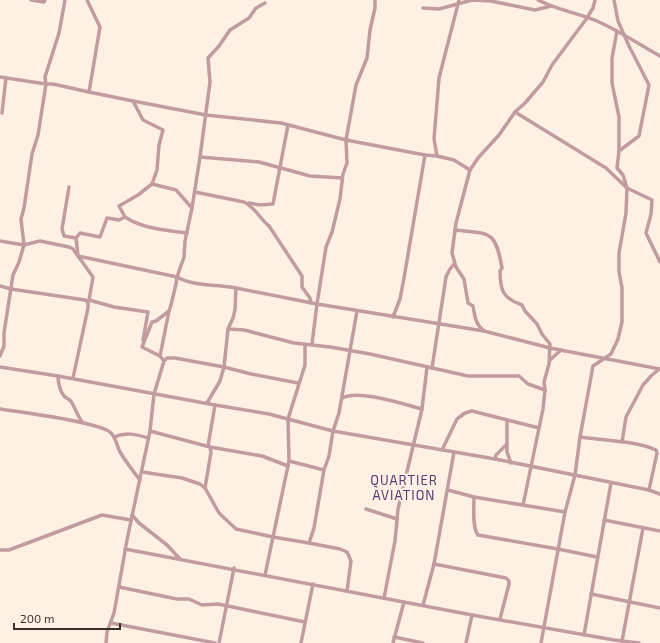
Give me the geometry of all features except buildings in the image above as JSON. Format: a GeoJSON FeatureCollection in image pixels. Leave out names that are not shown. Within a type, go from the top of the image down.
{"type":"FeatureCollection","features":[{"type":"Feature","properties":{"kind":"street"},"geometry":{"type":"LineString","coordinates":[[31,0],[44,2],[45,0]]}},
{"type":"Feature","properties":{"kind":"street"},"geometry":{"type":"LineString","coordinates":[[0,356],[4,346],[4,333],[13,275],[24,245],[21,219],[25,203],[32,154],[38,135],[46,84],[45,77],[59,33],[65,0]]}},
{"type":"Feature","properties":{"kind":"street"},"geometry":{"type":"LineString","coordinates":[[87,0],[100,27],[89,92]]}},
{"type":"Feature","properties":{"kind":"street"},"geometry":{"type":"LineString","coordinates":[[312,344],[326,247],[334,225],[340,199],[342,178],[347,163],[346,140],[356,84],[367,58],[375,0]]}},
{"type":"Feature","properties":{"kind":"street"},"geometry":{"type":"LineString","coordinates":[[422,8],[439,9],[459,2],[472,0],[491,1],[535,10],[552,6]]}},
{"type":"Feature","properties":{"kind":"street"},"geometry":{"type":"LineString","coordinates":[[538,0],[595,20],[660,56]]}},
{"type":"Feature","properties":{"kind":"street"},"geometry":{"type":"LineString","coordinates":[[484,331],[478,326],[475,319],[473,306],[468,303],[464,279],[454,264],[452,253],[455,230],[470,170],[478,158],[499,135],[515,112],[543,82],[552,65],[586,18],[595,0]]}},
{"type":"Feature","properties":{"kind":"street"},"geometry":{"type":"LineString","coordinates":[[614,0],[618,21],[649,85],[639,136],[619,151]]}},
{"type":"Feature","properties":{"kind":"street"},"geometry":{"type":"LineString","coordinates":[[437,156],[434,139],[439,78],[459,2]]}},
{"type":"Feature","properties":{"kind":"street"},"geometry":{"type":"LineString","coordinates":[[160,356],[177,278],[184,257],[192,208],[210,82],[208,58],[219,46],[230,30],[249,18],[256,8],[265,3]]}},
{"type":"Feature","properties":{"kind":"street"},"geometry":{"type":"LineString","coordinates":[[593,366],[611,354],[618,339],[622,322],[622,288],[619,272],[619,253],[626,213],[627,188],[622,175],[617,168],[619,151],[619,117],[612,84],[612,58],[617,31]]}},
{"type":"Feature","properties":{"kind":"street"},"geometry":{"type":"LineString","coordinates":[[0,77],[53,84],[206,115],[281,123],[346,140],[454,160],[470,170]]}},
{"type":"Feature","properties":{"kind":"street"},"geometry":{"type":"LineString","coordinates":[[2,113],[6,78]]}},
{"type":"Feature","properties":{"kind":"street"},"geometry":{"type":"LineString","coordinates":[[133,101],[143,120],[163,130],[159,145],[157,170],[152,184],[138,195],[118,206],[125,216],[132,222],[141,223],[149,228],[187,233]]}},
{"type":"Feature","properties":{"kind":"street"},"geometry":{"type":"LineString","coordinates":[[515,112],[606,168],[627,188],[652,200],[651,214],[646,234],[660,262]]}},
{"type":"Feature","properties":{"kind":"street"},"geometry":{"type":"LineString","coordinates":[[194,192],[260,205],[273,204],[288,125]]}},
{"type":"Feature","properties":{"kind":"street"},"geometry":{"type":"LineString","coordinates":[[393,317],[400,299],[425,155]]}},
{"type":"Feature","properties":{"kind":"street"},"geometry":{"type":"LineString","coordinates":[[200,157],[259,162],[310,176],[342,178]]}},
{"type":"Feature","properties":{"kind":"street"},"geometry":{"type":"LineString","coordinates":[[152,184],[176,190],[192,208]]}},
{"type":"Feature","properties":{"kind":"street"},"geometry":{"type":"LineString","coordinates":[[69,187],[62,229],[64,236],[76,238]]}},
{"type":"Feature","properties":{"kind":"street"},"geometry":{"type":"LineString","coordinates":[[244,202],[250,204],[269,226],[302,276],[302,287],[310,298],[311,303]]}},
{"type":"Feature","properties":{"kind":"street"},"geometry":{"type":"LineString","coordinates":[[78,256],[76,238],[80,233],[100,237],[107,218],[119,220],[125,216]]}},
{"type":"Feature","properties":{"kind":"street"},"geometry":{"type":"LineString","coordinates":[[455,230],[488,234],[494,240],[498,248],[502,268],[500,271],[500,280],[503,293],[512,302],[522,305],[525,311],[537,324],[542,334],[549,341],[550,360],[544,382],[545,390],[539,428],[522,505]]}},
{"type":"Feature","properties":{"kind":"street"},"geometry":{"type":"LineString","coordinates":[[0,241],[24,245],[40,242],[73,249],[93,277],[89,300],[114,307],[148,312],[142,347]]}},
{"type":"Feature","properties":{"kind":"street"},"geometry":{"type":"LineString","coordinates":[[78,256],[177,278],[197,284],[236,288],[357,311],[484,331],[550,348],[659,369]]}},
{"type":"Feature","properties":{"kind":"street"},"geometry":{"type":"LineString","coordinates":[[384,598],[395,541],[403,485],[414,446],[422,409],[444,295],[446,277],[454,264]]}},
{"type":"Feature","properties":{"kind":"street"},"geometry":{"type":"LineString","coordinates":[[0,286],[85,300],[88,302],[73,378]]}},
{"type":"Feature","properties":{"kind":"street"},"geometry":{"type":"LineString","coordinates":[[207,403],[220,381],[224,367],[228,329],[235,310],[236,288]]}},
{"type":"Feature","properties":{"kind":"street"},"geometry":{"type":"LineString","coordinates":[[142,347],[152,322],[156,321],[169,311]]}},
{"type":"Feature","properties":{"kind":"street"},"geometry":{"type":"LineString","coordinates":[[309,543],[314,528],[324,470],[329,456],[333,431],[339,413],[357,311]]}},
{"type":"Feature","properties":{"kind":"street"},"geometry":{"type":"LineString","coordinates":[[228,329],[244,330],[262,336],[271,336],[294,343],[312,344],[349,351],[468,376],[519,376],[528,384],[545,390]]}},
{"type":"Feature","properties":{"kind":"street"},"geometry":{"type":"LineString","coordinates":[[265,576],[289,461],[288,419],[292,403],[298,390],[298,383],[304,365],[305,344]]}},
{"type":"Feature","properties":{"kind":"street"},"geometry":{"type":"LineString","coordinates":[[142,347],[160,356],[164,361]]}},
{"type":"Feature","properties":{"kind":"street"},"geometry":{"type":"LineString","coordinates":[[550,360],[561,350]]}},
{"type":"Feature","properties":{"kind":"street"},"geometry":{"type":"LineString","coordinates":[[541,643],[565,512],[575,475],[594,356]]}},
{"type":"Feature","properties":{"kind":"street"},"geometry":{"type":"LineString","coordinates":[[106,643],[107,632],[112,623],[125,549],[150,431],[154,394],[164,361],[167,358],[175,358],[298,383]]}},
{"type":"Feature","properties":{"kind":"street"},"geometry":{"type":"LineString","coordinates":[[0,367],[73,378],[269,414],[333,431],[495,459],[575,475],[611,484],[649,490],[660,494]]}},
{"type":"Feature","properties":{"kind":"street"},"geometry":{"type":"LineString","coordinates":[[622,442],[626,417],[647,379],[659,369]]}},
{"type":"Feature","properties":{"kind":"street"},"geometry":{"type":"LineString","coordinates":[[58,376],[58,381],[64,396],[72,403],[76,415],[83,423]]}},
{"type":"Feature","properties":{"kind":"street"},"geometry":{"type":"LineString","coordinates":[[342,398],[347,395],[356,395],[392,400],[422,409]]}},
{"type":"Feature","properties":{"kind":"street"},"geometry":{"type":"LineString","coordinates":[[205,488],[211,452],[209,447],[215,405]]}},
{"type":"Feature","properties":{"kind":"street"},"geometry":{"type":"LineString","coordinates":[[0,409],[83,423],[106,429],[111,432],[121,454],[140,480]]}},
{"type":"Feature","properties":{"kind":"street"},"geometry":{"type":"LineString","coordinates":[[442,450],[457,419],[465,413],[472,411],[539,428]]}},
{"type":"Feature","properties":{"kind":"street"},"geometry":{"type":"LineString","coordinates":[[507,420],[507,452],[511,463]]}},
{"type":"Feature","properties":{"kind":"street"},"geometry":{"type":"LineString","coordinates":[[150,431],[209,447],[262,456],[288,466]]}},
{"type":"Feature","properties":{"kind":"street"},"geometry":{"type":"LineString","coordinates":[[114,437],[130,434],[148,438]]}},
{"type":"Feature","properties":{"kind":"street"},"geometry":{"type":"LineString","coordinates":[[580,437],[622,442],[656,450],[657,453],[649,490]]}},
{"type":"Feature","properties":{"kind":"street"},"geometry":{"type":"LineString","coordinates":[[495,459],[496,455],[507,444]]}},
{"type":"Feature","properties":{"kind":"street"},"geometry":{"type":"LineString","coordinates":[[423,605],[434,564],[454,452]]}},
{"type":"Feature","properties":{"kind":"street"},"geometry":{"type":"LineString","coordinates":[[289,461],[324,470]]}},
{"type":"Feature","properties":{"kind":"street"},"geometry":{"type":"LineString","coordinates":[[142,472],[187,479],[205,488],[219,513],[236,529],[347,552],[351,561],[347,591]]}},
{"type":"Feature","properties":{"kind":"street"},"geometry":{"type":"LineString","coordinates":[[584,635],[611,484]]}},
{"type":"Feature","properties":{"kind":"street"},"geometry":{"type":"LineString","coordinates":[[448,490],[565,512]]}},
{"type":"Feature","properties":{"kind":"street"},"geometry":{"type":"LineString","coordinates":[[474,496],[474,527],[478,535],[597,557]]}},
{"type":"Feature","properties":{"kind":"street"},"geometry":{"type":"LineString","coordinates":[[366,509],[397,519]]}},
{"type":"Feature","properties":{"kind":"street"},"geometry":{"type":"LineString","coordinates":[[0,550],[10,550],[102,515],[132,517],[167,545],[180,559]]}},
{"type":"Feature","properties":{"kind":"street"},"geometry":{"type":"LineString","coordinates":[[604,520],[660,531]]}},
{"type":"Feature","properties":{"kind":"street"},"geometry":{"type":"LineString","coordinates":[[622,641],[643,528]]}},
{"type":"Feature","properties":{"kind":"street"},"geometry":{"type":"LineString","coordinates":[[125,549],[234,568],[265,576],[500,619],[614,642],[622,641],[639,643]]}},
{"type":"Feature","properties":{"kind":"street"},"geometry":{"type":"LineString","coordinates":[[434,564],[502,577],[508,580],[509,588],[500,619]]}},
{"type":"Feature","properties":{"kind":"street"},"geometry":{"type":"LineString","coordinates":[[219,643],[234,568]]}},
{"type":"Feature","properties":{"kind":"street"},"geometry":{"type":"LineString","coordinates":[[301,643],[312,584]]}},
{"type":"Feature","properties":{"kind":"street"},"geometry":{"type":"LineString","coordinates":[[119,587],[188,600],[202,605],[218,604],[305,622]]}},
{"type":"Feature","properties":{"kind":"street"},"geometry":{"type":"LineString","coordinates":[[591,594],[660,608]]}},
{"type":"Feature","properties":{"kind":"street"},"geometry":{"type":"LineString","coordinates":[[393,643],[404,602]]}},
{"type":"Feature","properties":{"kind":"street"},"geometry":{"type":"LineString","coordinates":[[466,643],[472,615]]}},
{"type":"Feature","properties":{"kind":"street"},"geometry":{"type":"LineString","coordinates":[[112,623],[216,643]]}},
{"type":"Feature","properties":{"kind":"street"},"geometry":{"type":"LineString","coordinates":[[394,637],[423,643]]}},
{"type":"Feature","properties":{"kind":"district","name":"QUARTIER AVIATION"},"geometry":{"type":"Point","coordinates":[404,488]}}]}
